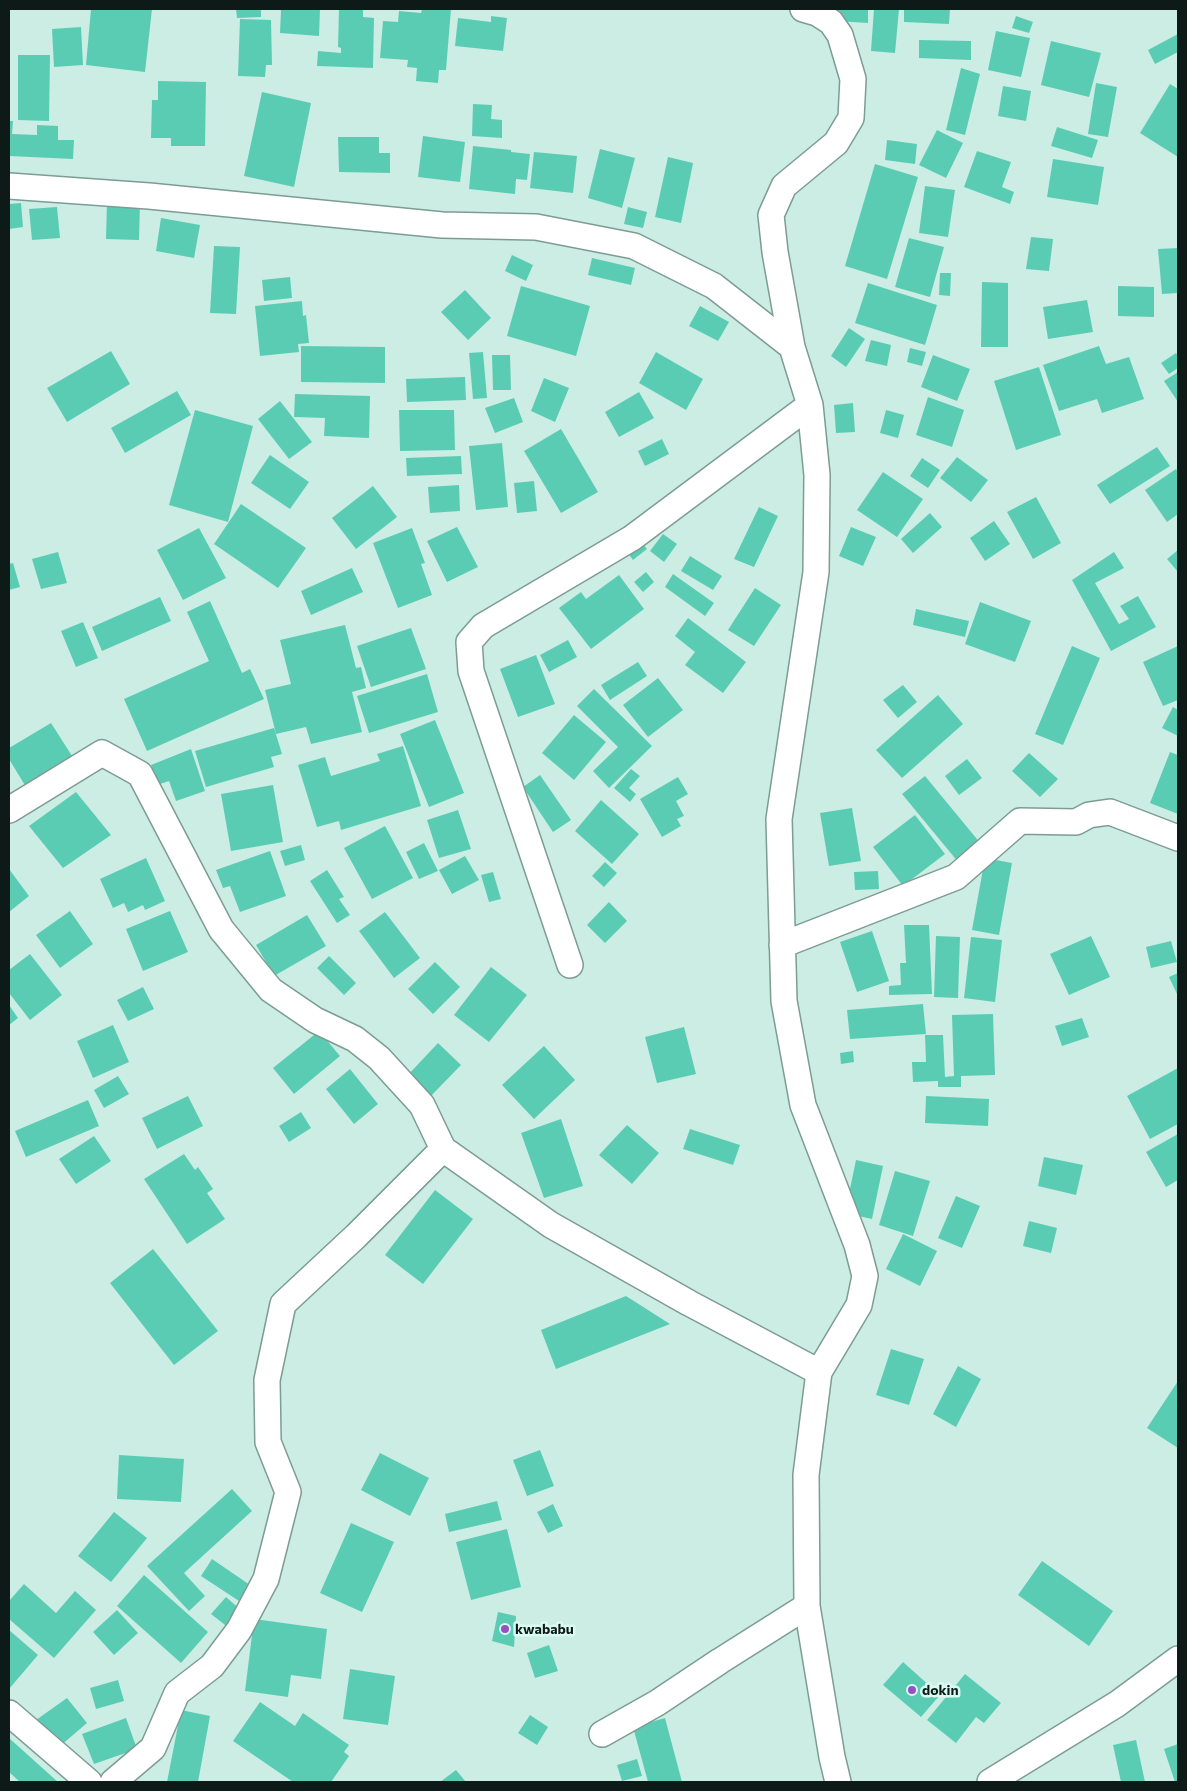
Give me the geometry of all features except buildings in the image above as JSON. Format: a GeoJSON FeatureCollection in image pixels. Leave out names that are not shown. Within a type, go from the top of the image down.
{"type":"FeatureCollection","features":[{"type":"Feature","properties":{"kind":"street"},"geometry":{"type":"LineString","coordinates":[[803,9],[817,13],[831,22],[840,35],[853,79],[851,118],[836,143],[784,186],[771,215],[775,252],[792,347],[810,405],[816,475],[816,572],[779,819],[784,1001],[803,1104],[857,1245],[865,1276],[859,1305],[819,1372],[806,1475],[807,1606],[830,1748],[838,1782]]}},
{"type":"Feature","properties":{"kind":"street"},"geometry":{"type":"LineString","coordinates":[[9,186],[149,196],[442,225],[536,227],[634,246],[714,286],[792,347]]}},
{"type":"Feature","properties":{"kind":"street"},"geometry":{"type":"LineString","coordinates":[[570,965],[471,671],[470,642],[482,626],[632,538],[810,405]]}},
{"type":"Feature","properties":{"kind":"street"},"geometry":{"type":"LineString","coordinates":[[9,810],[102,753],[140,774],[221,930],[271,990],[315,1020],[355,1039],[380,1058],[422,1105],[443,1149],[551,1225],[689,1303],[819,1372]]}},
{"type":"Feature","properties":{"kind":"street"},"geometry":{"type":"LineString","coordinates":[[782,945],[956,877],[1020,821],[1076,822],[1089,815],[1110,812],[1178,838]]}},
{"type":"Feature","properties":{"kind":"street"},"geometry":{"type":"LineString","coordinates":[[113,1782],[152,1748],[177,1693],[212,1666],[239,1630],[266,1579],[288,1492],[268,1442],[267,1380],[283,1304],[356,1236],[443,1149]]}},
{"type":"Feature","properties":{"kind":"street"},"geometry":{"type":"LineString","coordinates":[[602,1734],[657,1703],[807,1606]]}},
{"type":"Feature","properties":{"kind":"street"},"geometry":{"type":"LineString","coordinates":[[990,1782],[1117,1704],[1178,1658]]}},
{"type":"Feature","properties":{"kind":"street"},"geometry":{"type":"LineString","coordinates":[[9,1713],[89,1782]]}},
{"type":"Feature","properties":{"kind":"place","name":"kwababu"},"geometry":{"type":"Point","coordinates":[505,1629]}},
{"type":"Feature","properties":{"kind":"place","name":"dokin"},"geometry":{"type":"Point","coordinates":[912,1690]}}]}
